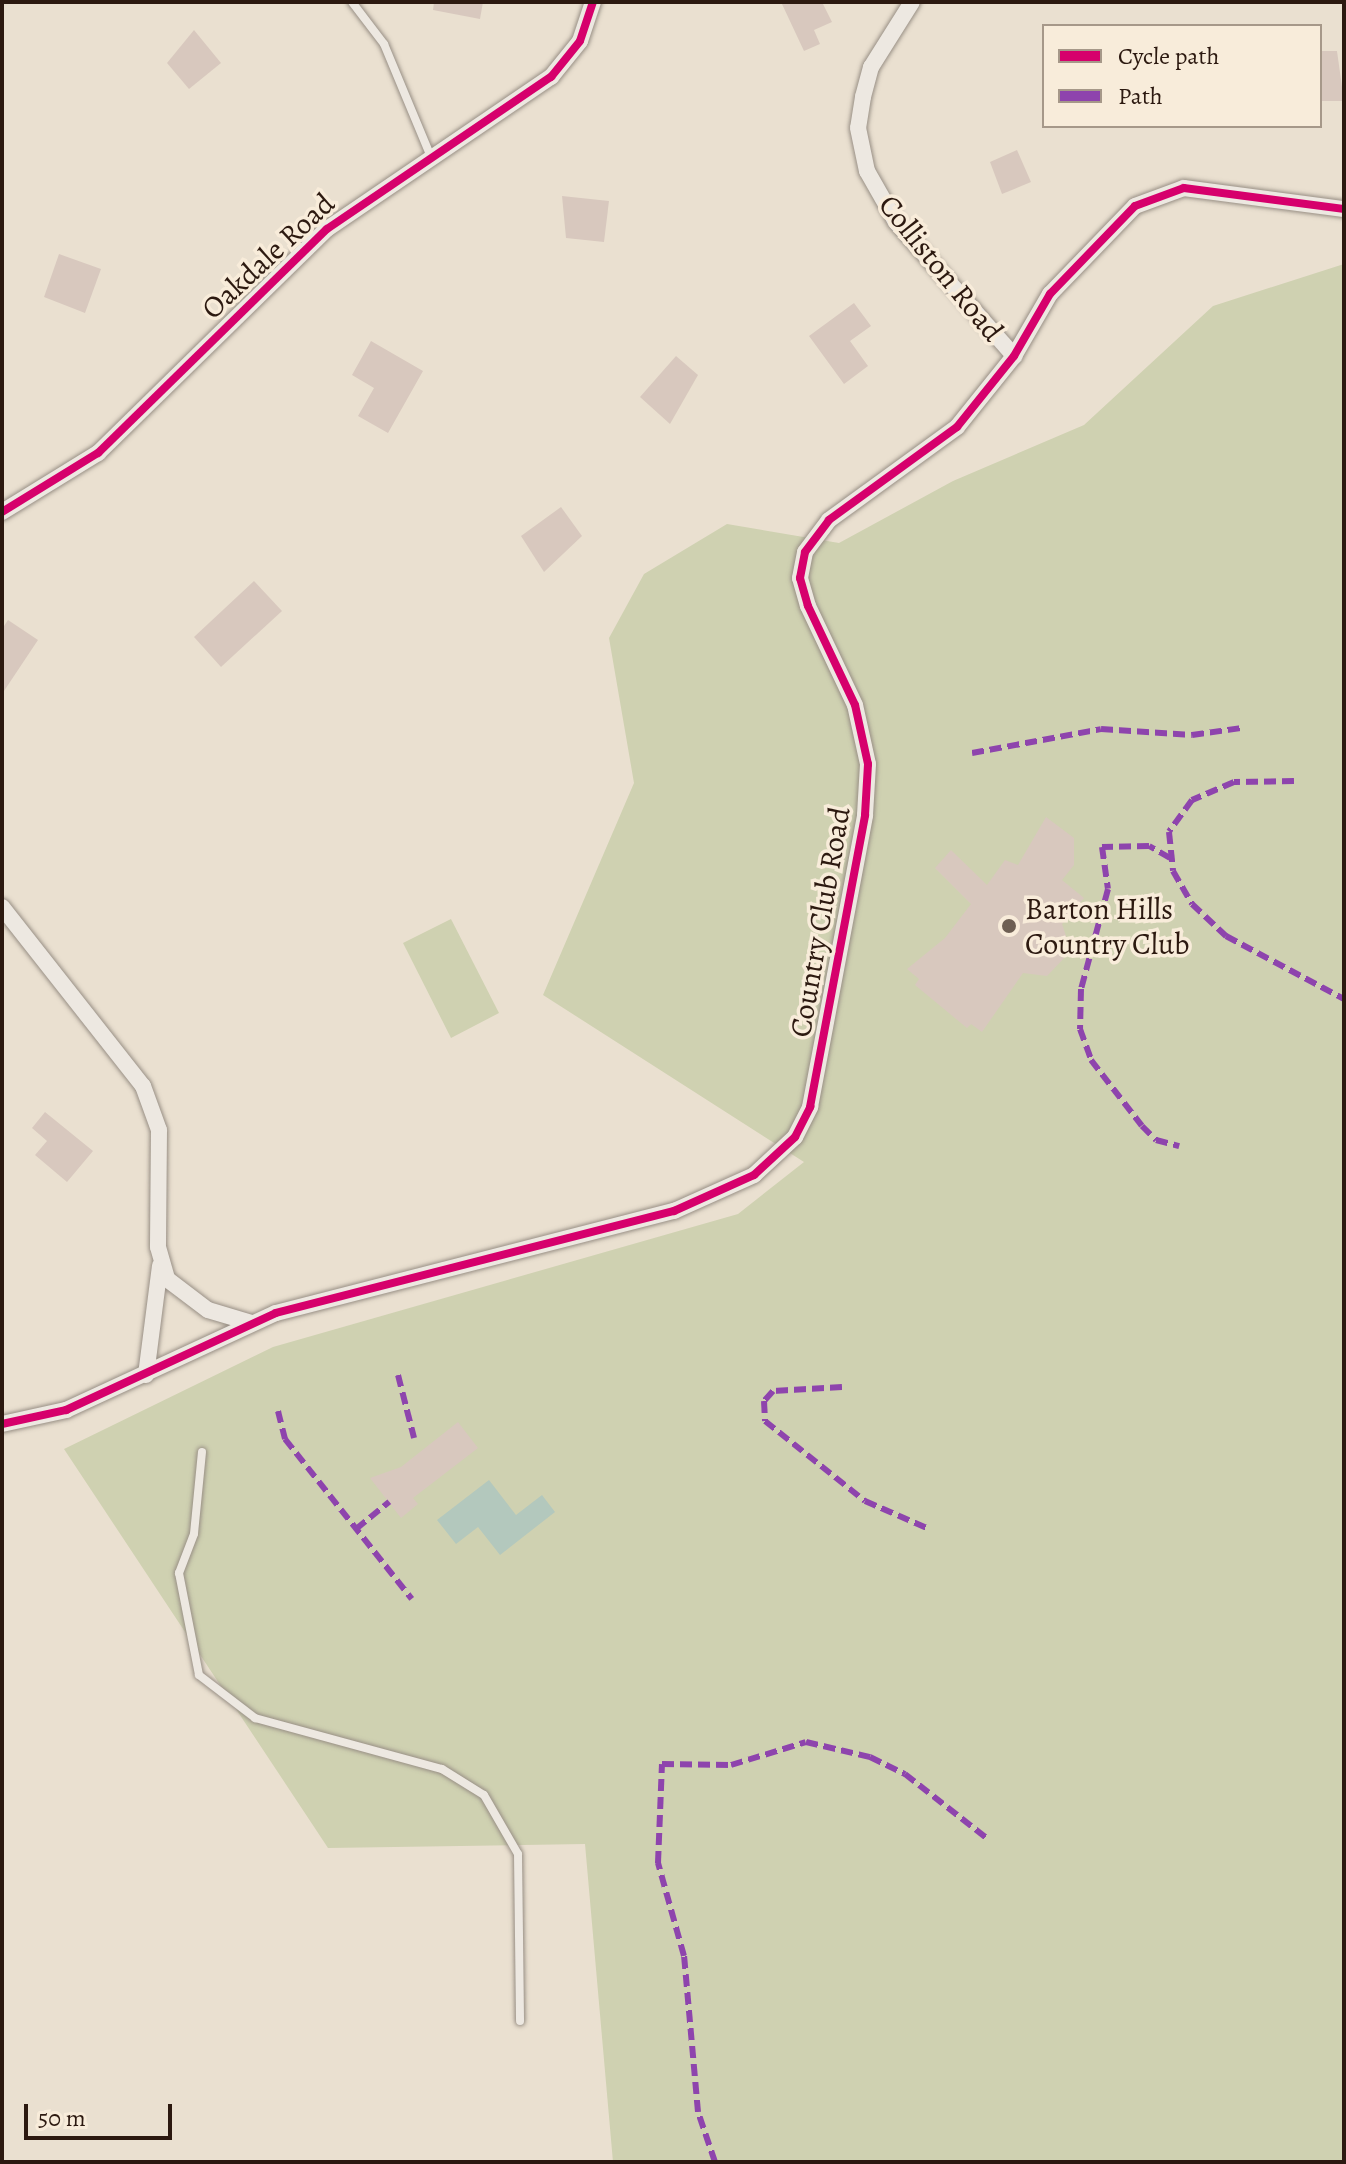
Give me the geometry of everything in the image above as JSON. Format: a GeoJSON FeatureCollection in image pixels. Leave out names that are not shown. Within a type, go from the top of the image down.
{"type":"FeatureCollection","features":[{"type":"Feature","properties":{"kind":"street","name":"Oakdale Road"},"geometry":{"type":"LineString","coordinates":[[2,512],[98,453],[327,229],[551,77],[580,41],[593,2]]}},
{"type":"Feature","properties":{"kind":"street","name":"Colliston Road"},"geometry":{"type":"LineString","coordinates":[[912,2],[867,82],[858,128],[867,171],[896,222],[1014,356]]}},
{"type":"Feature","properties":{"kind":"street","name":"Country Club Road"},"geometry":{"type":"LineString","coordinates":[[2,1424],[66,1410],[252,1323],[674,1211],[754,1175],[795,1137],[810,1107],[831,1017],[868,764],[855,705],[808,606],[800,578],[805,552],[829,520],[957,427],[1014,356],[1050,294],[1135,206],[1184,188],[1344,209]]}},
{"type":"Feature","properties":{"kind":"street"},"geometry":{"type":"LineString","coordinates":[[2,907],[143,1086],[159,1130],[160,1266],[146,1375]]}},
{"type":"Feature","properties":{"kind":"street"},"geometry":{"type":"LineString","coordinates":[[160,1266],[179,1293],[252,1323]]}},
{"type":"Feature","properties":{"kind":"lane"},"geometry":{"type":"LineString","coordinates":[[352,2],[384,44],[431,157]]}},
{"type":"Feature","properties":{"kind":"lane"},"geometry":{"type":"LineString","coordinates":[[202,1452],[194,1534],[179,1573],[199,1675],[255,1718],[442,1769],[484,1795],[518,1854],[520,2021]]}},
{"type":"Feature","properties":{"kind":"green space","name":"Barton Hills Country Club"},"geometry":{"type":"Polygon","coordinates":[[[1344,264],[1344,2162],[613,2162],[585,1844],[328,1848],[64,1449],[273,1347],[738,1214],[804,1162],[543,995],[634,783],[609,638],[644,574],[727,524],[839,543],[953,481],[1084,425],[1213,306],[1344,264]]]}},
{"type":"Feature","properties":{"kind":"green space"},"geometry":{"type":"Polygon","coordinates":[[[451,919],[499,1013],[451,1038],[403,943],[451,919]]]}},
{"type":"Feature","properties":{"kind":"shaded area"},"geometry":{"type":"Polygon","coordinates":[[[489,1480],[516,1515],[542,1495],[555,1512],[500,1555],[478,1527],[456,1544],[437,1520],[489,1480]]]}},
{"type":"Feature","properties":{"kind":"building"},"geometry":{"type":"Polygon","coordinates":[[[434,2],[483,2],[480,19],[433,10],[434,2]]]}},
{"type":"Feature","properties":{"kind":"building"},"geometry":{"type":"Polygon","coordinates":[[[781,2],[822,2],[832,22],[814,30],[820,44],[804,51],[781,2]]]}},
{"type":"Feature","properties":{"kind":"building"},"geometry":{"type":"Polygon","coordinates":[[[194,30],[221,63],[189,89],[167,63],[194,30]]]}},
{"type":"Feature","properties":{"kind":"building"},"geometry":{"type":"Polygon","coordinates":[[[1322,51],[1337,51],[1344,101],[1322,101],[1322,51]]]}},
{"type":"Feature","properties":{"kind":"building"},"geometry":{"type":"Polygon","coordinates":[[[1017,150],[1031,182],[1002,194],[990,162],[1017,150]]]}},
{"type":"Feature","properties":{"kind":"building"},"geometry":{"type":"Polygon","coordinates":[[[562,196],[609,201],[604,242],[566,238],[562,196]]]}},
{"type":"Feature","properties":{"kind":"building"},"geometry":{"type":"Polygon","coordinates":[[[59,254],[101,269],[85,313],[44,297],[59,254]]]}},
{"type":"Feature","properties":{"kind":"building"},"geometry":{"type":"Polygon","coordinates":[[[854,303],[871,326],[850,341],[868,366],[844,384],[809,336],[854,303]]]}},
{"type":"Feature","properties":{"kind":"building"},"geometry":{"type":"Polygon","coordinates":[[[371,341],[423,371],[388,433],[358,416],[374,388],[352,375],[371,341]]]}},
{"type":"Feature","properties":{"kind":"building"},"geometry":{"type":"Polygon","coordinates":[[[676,356],[698,375],[670,424],[640,397],[676,356]]]}},
{"type":"Feature","properties":{"kind":"building"},"geometry":{"type":"Polygon","coordinates":[[[561,507],[582,536],[544,572],[521,536],[561,507]]]}},
{"type":"Feature","properties":{"kind":"building"},"geometry":{"type":"Polygon","coordinates":[[[254,581],[282,611],[221,667],[194,637],[254,581]]]}},
{"type":"Feature","properties":{"kind":"building"},"geometry":{"type":"Polygon","coordinates":[[[8,620],[38,640],[2,694],[2,629],[8,620]]]}},
{"type":"Feature","properties":{"kind":"building","name":"Barton Hills Country Club"},"geometry":{"type":"Polygon","coordinates":[[[1046,817],[1074,838],[1074,865],[1062,880],[1084,898],[1062,924],[1071,951],[1047,976],[1023,973],[982,1032],[971,1024],[967,1028],[915,985],[919,979],[907,969],[945,938],[971,904],[935,868],[951,850],[987,885],[1005,860],[1018,865],[1046,817]]]}},
{"type":"Feature","properties":{"kind":"building"},"geometry":{"type":"Polygon","coordinates":[[[45,1112],[93,1151],[67,1182],[35,1155],[47,1141],[32,1128],[45,1112]]]}},
{"type":"Feature","properties":{"kind":"building"},"geometry":{"type":"Polygon","coordinates":[[[458,1422],[478,1448],[413,1498],[418,1504],[401,1518],[370,1478],[401,1467],[458,1422]]]}},
{"type":"Feature","properties":{"kind":"marked path"},"geometry":{"type":"LineString","coordinates":[[972,753],[1101,729],[1192,735],[1241,728]]}},
{"type":"Feature","properties":{"kind":"marked path"},"geometry":{"type":"LineString","coordinates":[[1294,781],[1234,782],[1192,800],[1169,832],[1173,871],[1192,904],[1226,936],[1344,999]]}},
{"type":"Feature","properties":{"kind":"marked path"},"geometry":{"type":"LineString","coordinates":[[1170,858],[1149,846],[1102,847],[1108,889],[1081,989],[1080,1029],[1091,1060],[1142,1126],[1156,1140],[1179,1146]]}},
{"type":"Feature","properties":{"kind":"marked path"},"geometry":{"type":"LineString","coordinates":[[398,1375],[414,1438]]}},
{"type":"Feature","properties":{"kind":"marked path"},"geometry":{"type":"LineString","coordinates":[[842,1387],[773,1391],[764,1401],[765,1421],[865,1501],[929,1529]]}},
{"type":"Feature","properties":{"kind":"marked path"},"geometry":{"type":"LineString","coordinates":[[278,1411],[285,1439],[412,1599]]}},
{"type":"Feature","properties":{"kind":"marked path"},"geometry":{"type":"LineString","coordinates":[[356,1529],[389,1502]]}},
{"type":"Feature","properties":{"kind":"marked path"},"geometry":{"type":"LineString","coordinates":[[715,2162],[698,2112],[684,1956],[658,1863],[662,1764],[731,1765],[806,1742],[870,1757],[905,1774],[988,1839]]}},
{"type":"Feature","properties":{"kind":"cycle path"},"geometry":{"type":"LineString","coordinates":[[2,512],[98,453],[327,229],[551,77],[580,41],[593,2]]}},
{"type":"Feature","properties":{"kind":"cycle path"},"geometry":{"type":"LineString","coordinates":[[2,1424],[66,1410],[276,1313],[674,1211],[754,1175],[795,1137],[810,1107],[865,815],[868,764],[855,705],[808,606],[800,578],[805,552],[829,520],[957,427],[1014,356],[1050,294],[1135,206],[1184,188],[1344,209]]}},
{"type":"Feature","properties":{"kind":"place","name":"Barton Hills Country Club"},"geometry":{"type":"Point","coordinates":[1009,926]}}]}
